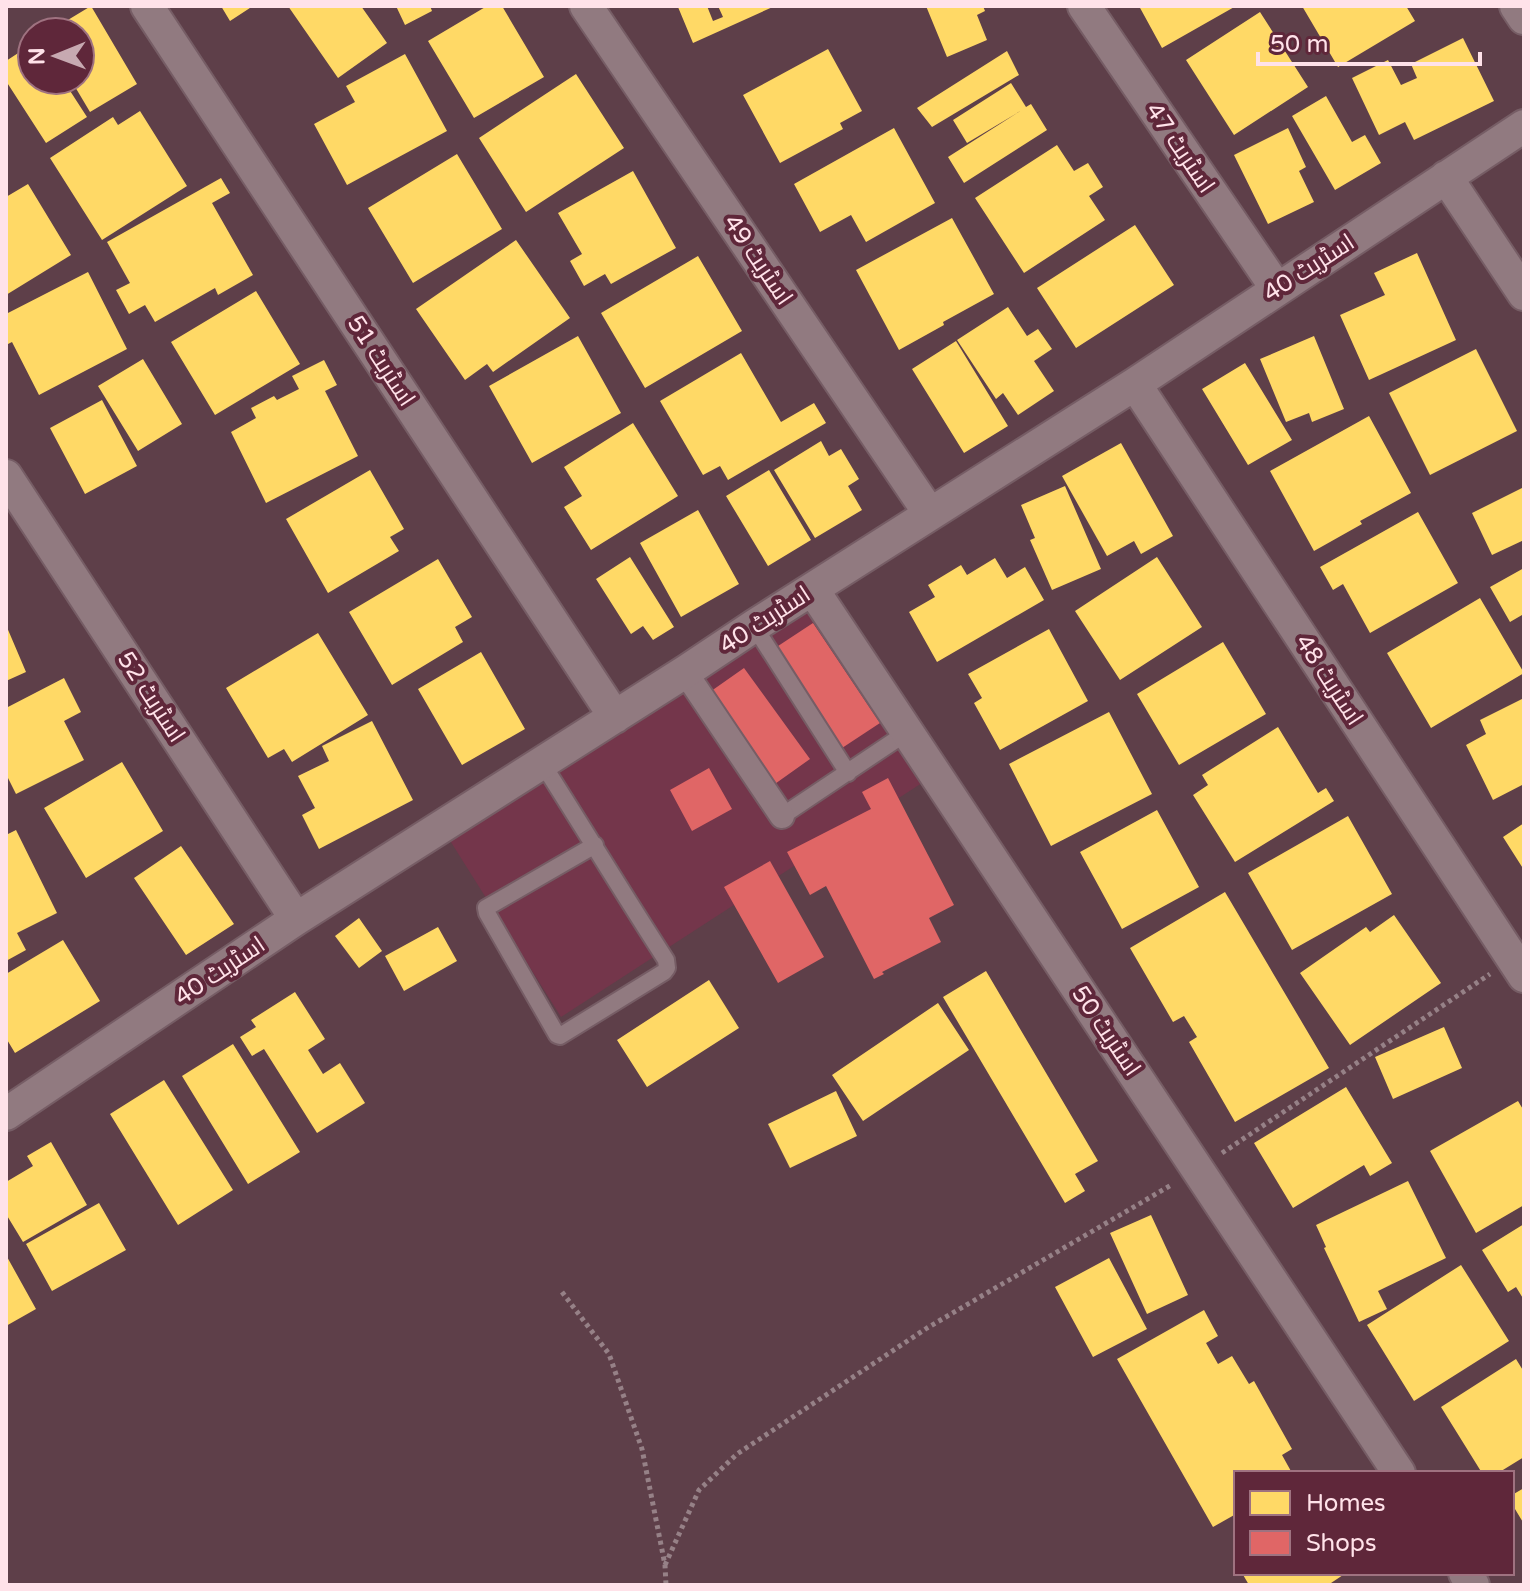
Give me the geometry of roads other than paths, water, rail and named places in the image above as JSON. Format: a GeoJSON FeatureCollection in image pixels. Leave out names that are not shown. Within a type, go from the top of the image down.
{"type":"FeatureCollection","features":[{"type":"Feature","properties":{"kind":"street","name":"اسٹریٹ 51"},"geometry":{"type":"LineString","coordinates":[[147,6],[615,717]]}},
{"type":"Feature","properties":{"kind":"street","name":"اسٹریٹ 49"},"geometry":{"type":"LineString","coordinates":[[586,6],[930,514]]}},
{"type":"Feature","properties":{"kind":"street","name":"اسٹریٹ 47"},"geometry":{"type":"LineString","coordinates":[[1084,6],[1277,289]]}},
{"type":"Feature","properties":{"kind":"street"},"geometry":{"type":"LineString","coordinates":[[1516,6],[1524,18]]}},
{"type":"Feature","properties":{"kind":"street","name":"اسٹریٹ 40"},"geometry":{"type":"LineString","coordinates":[[6,1114],[296,919],[1135,384],[1524,126]]}},
{"type":"Feature","properties":{"kind":"street"},"geometry":{"type":"LineString","coordinates":[[1446,177],[1524,294]]}},
{"type":"Feature","properties":{"kind":"street","name":"اسٹریٹ 48"},"geometry":{"type":"LineString","coordinates":[[1135,384],[1518,967]]}},
{"type":"Feature","properties":{"kind":"street","name":"اسٹریٹ 52"},"geometry":{"type":"LineString","coordinates":[[6,476],[296,919]]}},
{"type":"Feature","properties":{"kind":"street","name":"اسٹریٹ 50"},"geometry":{"type":"LineString","coordinates":[[813,590],[1398,1471]]}},
{"type":"Feature","properties":{"kind":"street"},"geometry":{"type":"LineString","coordinates":[[685,672],[782,816]]}},
{"type":"Feature","properties":{"kind":"lane"},"geometry":{"type":"LineString","coordinates":[[754,626],[848,773]]}},
{"type":"Feature","properties":{"kind":"lane"},"geometry":{"type":"LineString","coordinates":[[782,816],[906,733]]}},
{"type":"Feature","properties":{"kind":"lane"},"geometry":{"type":"LineString","coordinates":[[542,763],[595,845],[666,960],[667,968],[560,1036],[486,908],[595,845]]}}]}
